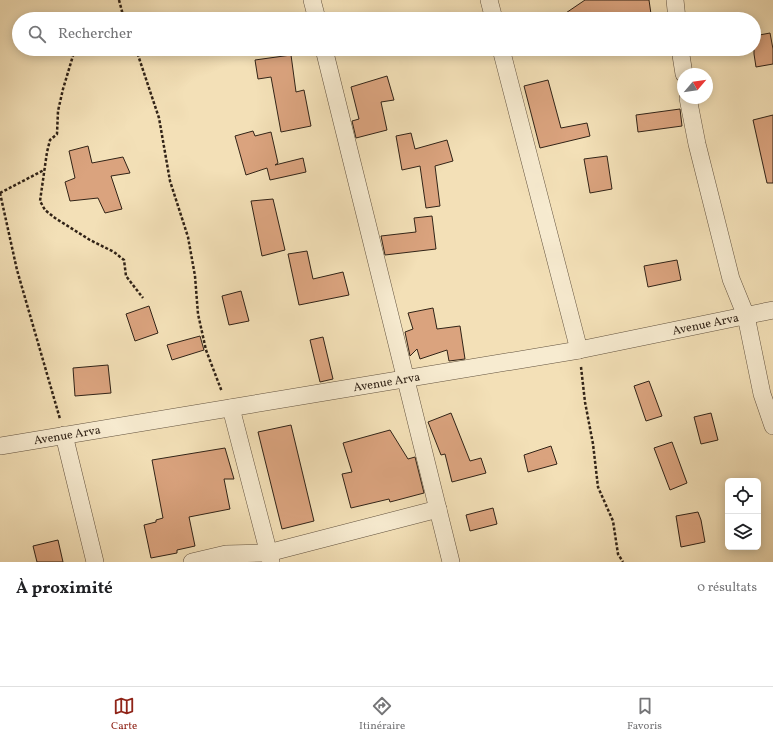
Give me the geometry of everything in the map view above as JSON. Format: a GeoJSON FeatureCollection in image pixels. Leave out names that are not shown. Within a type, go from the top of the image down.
{"type":"FeatureCollection","features":[{"type":"Feature","properties":{"kind":"street"},"geometry":{"type":"LineString","coordinates":[[312,0],[315,12]]}},
{"type":"Feature","properties":{"kind":"street"},"geometry":{"type":"LineString","coordinates":[[489,0],[492,12]]}},
{"type":"Feature","properties":{"kind":"street"},"geometry":{"type":"LineString","coordinates":[[675,0],[676,12]]}},
{"type":"Feature","properties":{"kind":"street"},"geometry":{"type":"LineString","coordinates":[[326,56],[451,562]]}},
{"type":"Feature","properties":{"kind":"street"},"geometry":{"type":"LineString","coordinates":[[503,56],[579,350]]}},
{"type":"Feature","properties":{"kind":"street"},"geometry":{"type":"LineString","coordinates":[[681,56],[683,68]]}},
{"type":"Feature","properties":{"kind":"street"},"geometry":{"type":"LineString","coordinates":[[689,104],[696,144],[731,278],[746,316],[762,394],[773,426]]}},
{"type":"Feature","properties":{"kind":"street","name":"Avenue Arva"},"geometry":{"type":"LineString","coordinates":[[0,446],[406,380],[579,350],[773,310]]}},
{"type":"Feature","properties":{"kind":"street"},"geometry":{"type":"LineString","coordinates":[[231,408],[270,557]]}},
{"type":"Feature","properties":{"kind":"street"},"geometry":{"type":"LineString","coordinates":[[64,435],[95,562]]}},
{"type":"Feature","properties":{"kind":"street"},"geometry":{"type":"LineString","coordinates":[[192,562],[226,554],[270,557],[438,509]]}},
{"type":"Feature","properties":{"kind":"path"},"geometry":{"type":"LineString","coordinates":[[119,0],[122,12]]}},
{"type":"Feature","properties":{"kind":"path"},"geometry":{"type":"LineString","coordinates":[[73,56],[63,88],[57,134],[50,140],[46,152],[40,201],[45,210],[55,218],[90,240],[114,252],[124,260],[126,276],[144,298]]}},
{"type":"Feature","properties":{"kind":"path"},"geometry":{"type":"LineString","coordinates":[[138,56],[159,118],[170,181],[188,236],[195,276],[198,314],[206,350],[224,397],[231,408]]}},
{"type":"Feature","properties":{"kind":"path"},"geometry":{"type":"LineString","coordinates":[[45,169],[0,193],[17,270],[64,435]]}},
{"type":"Feature","properties":{"kind":"path"},"geometry":{"type":"LineString","coordinates":[[579,350],[585,402],[593,444],[598,487],[613,521],[618,554],[623,562]]}},
{"type":"Feature","properties":{"kind":"building"},"geometry":{"type":"Polygon","coordinates":[[[585,0],[649,0],[651,12],[567,12],[585,0]]]}},
{"type":"Feature","properties":{"kind":"building"},"geometry":{"type":"Polygon","coordinates":[[[770,33],[773,49],[773,64],[756,67],[754,56],[761,56],[761,35],[770,33]]]}},
{"type":"Feature","properties":{"kind":"building"},"geometry":{"type":"Polygon","coordinates":[[[291,56],[296,92],[304,90],[311,126],[281,132],[271,77],[258,79],[255,60],[291,56]]]}},
{"type":"Feature","properties":{"kind":"building"},"geometry":{"type":"Polygon","coordinates":[[[387,76],[394,100],[381,102],[387,130],[356,138],[352,121],[359,119],[351,87],[387,76]]]}},
{"type":"Feature","properties":{"kind":"building"},"geometry":{"type":"Polygon","coordinates":[[[548,80],[561,128],[587,123],[590,136],[540,148],[524,86],[548,80]]]}},
{"type":"Feature","properties":{"kind":"building"},"geometry":{"type":"Polygon","coordinates":[[[680,109],[682,126],[638,132],[636,115],[680,109]]]}},
{"type":"Feature","properties":{"kind":"building"},"geometry":{"type":"Polygon","coordinates":[[[773,115],[773,183],[767,183],[753,120],[773,115]]]}},
{"type":"Feature","properties":{"kind":"building"},"geometry":{"type":"Polygon","coordinates":[[[253,131],[255,136],[271,132],[278,163],[275,165],[303,158],[306,172],[270,180],[267,168],[246,175],[235,136],[253,131]]]}},
{"type":"Feature","properties":{"kind":"building"},"geometry":{"type":"Polygon","coordinates":[[[411,133],[415,149],[447,140],[453,161],[435,166],[440,206],[426,208],[420,166],[402,170],[396,136],[411,133]]]}},
{"type":"Feature","properties":{"kind":"building"},"geometry":{"type":"Polygon","coordinates":[[[88,146],[92,163],[123,157],[130,173],[111,176],[122,209],[105,213],[98,198],[70,201],[65,182],[75,178],[69,151],[88,146]]]}},
{"type":"Feature","properties":{"kind":"building"},"geometry":{"type":"Polygon","coordinates":[[[607,156],[612,189],[590,193],[584,159],[607,156]]]}},
{"type":"Feature","properties":{"kind":"building"},"geometry":{"type":"Polygon","coordinates":[[[273,199],[285,250],[262,256],[251,201],[273,199]]]}},
{"type":"Feature","properties":{"kind":"building"},"geometry":{"type":"Polygon","coordinates":[[[432,216],[436,249],[385,255],[381,236],[416,232],[414,218],[432,216]]]}},
{"type":"Feature","properties":{"kind":"building"},"geometry":{"type":"Polygon","coordinates":[[[307,251],[313,279],[343,272],[349,295],[299,305],[288,254],[307,251]]]}},
{"type":"Feature","properties":{"kind":"building"},"geometry":{"type":"Polygon","coordinates":[[[677,260],[681,280],[648,287],[644,266],[677,260]]]}},
{"type":"Feature","properties":{"kind":"building"},"geometry":{"type":"Polygon","coordinates":[[[241,291],[249,321],[229,325],[222,296],[241,291]]]}},
{"type":"Feature","properties":{"kind":"building"},"geometry":{"type":"Polygon","coordinates":[[[149,306],[158,333],[135,341],[126,314],[149,306]]]}},
{"type":"Feature","properties":{"kind":"building"},"geometry":{"type":"Polygon","coordinates":[[[433,308],[437,329],[460,326],[465,359],[449,361],[447,350],[420,359],[417,349],[410,356],[405,332],[413,329],[408,313],[433,308]]]}},
{"type":"Feature","properties":{"kind":"building"},"geometry":{"type":"Polygon","coordinates":[[[200,336],[204,350],[172,360],[167,345],[200,336]]]}},
{"type":"Feature","properties":{"kind":"building"},"geometry":{"type":"Polygon","coordinates":[[[323,337],[333,379],[320,382],[310,340],[323,337]]]}},
{"type":"Feature","properties":{"kind":"building"},"geometry":{"type":"Polygon","coordinates":[[[108,365],[111,393],[75,396],[73,368],[108,365]]]}},
{"type":"Feature","properties":{"kind":"building"},"geometry":{"type":"Polygon","coordinates":[[[649,381],[662,416],[646,421],[634,386],[649,381]]]}},
{"type":"Feature","properties":{"kind":"building"},"geometry":{"type":"Polygon","coordinates":[[[451,413],[470,461],[481,458],[486,473],[452,482],[445,454],[441,455],[428,422],[451,413]]]}},
{"type":"Feature","properties":{"kind":"building"},"geometry":{"type":"Polygon","coordinates":[[[711,413],[718,440],[701,444],[694,417],[711,413]]]}},
{"type":"Feature","properties":{"kind":"building"},"geometry":{"type":"Polygon","coordinates":[[[291,425],[314,521],[282,529],[258,432],[291,425]]]}},
{"type":"Feature","properties":{"kind":"building"},"geometry":{"type":"Polygon","coordinates":[[[390,430],[408,459],[415,457],[424,493],[390,502],[389,499],[351,508],[342,474],[352,472],[343,443],[390,430]]]}},
{"type":"Feature","properties":{"kind":"building"},"geometry":{"type":"Polygon","coordinates":[[[672,442],[687,483],[670,490],[654,448],[672,442]]]}},
{"type":"Feature","properties":{"kind":"building"},"geometry":{"type":"Polygon","coordinates":[[[551,446],[557,464],[528,472],[524,455],[551,446]]]}},
{"type":"Feature","properties":{"kind":"building"},"geometry":{"type":"Polygon","coordinates":[[[225,448],[234,479],[224,479],[230,509],[189,517],[195,546],[177,550],[177,553],[151,558],[144,525],[156,522],[156,520],[163,518],[152,460],[225,448]]]}},
{"type":"Feature","properties":{"kind":"building"},"geometry":{"type":"Polygon","coordinates":[[[493,508],[497,524],[470,531],[466,515],[493,508]]]}},
{"type":"Feature","properties":{"kind":"building"},"geometry":{"type":"Polygon","coordinates":[[[698,512],[705,542],[681,547],[676,516],[698,512]]]}},
{"type":"Feature","properties":{"kind":"building"},"geometry":{"type":"Polygon","coordinates":[[[58,540],[63,562],[37,562],[33,546],[58,540]]]}}]}
